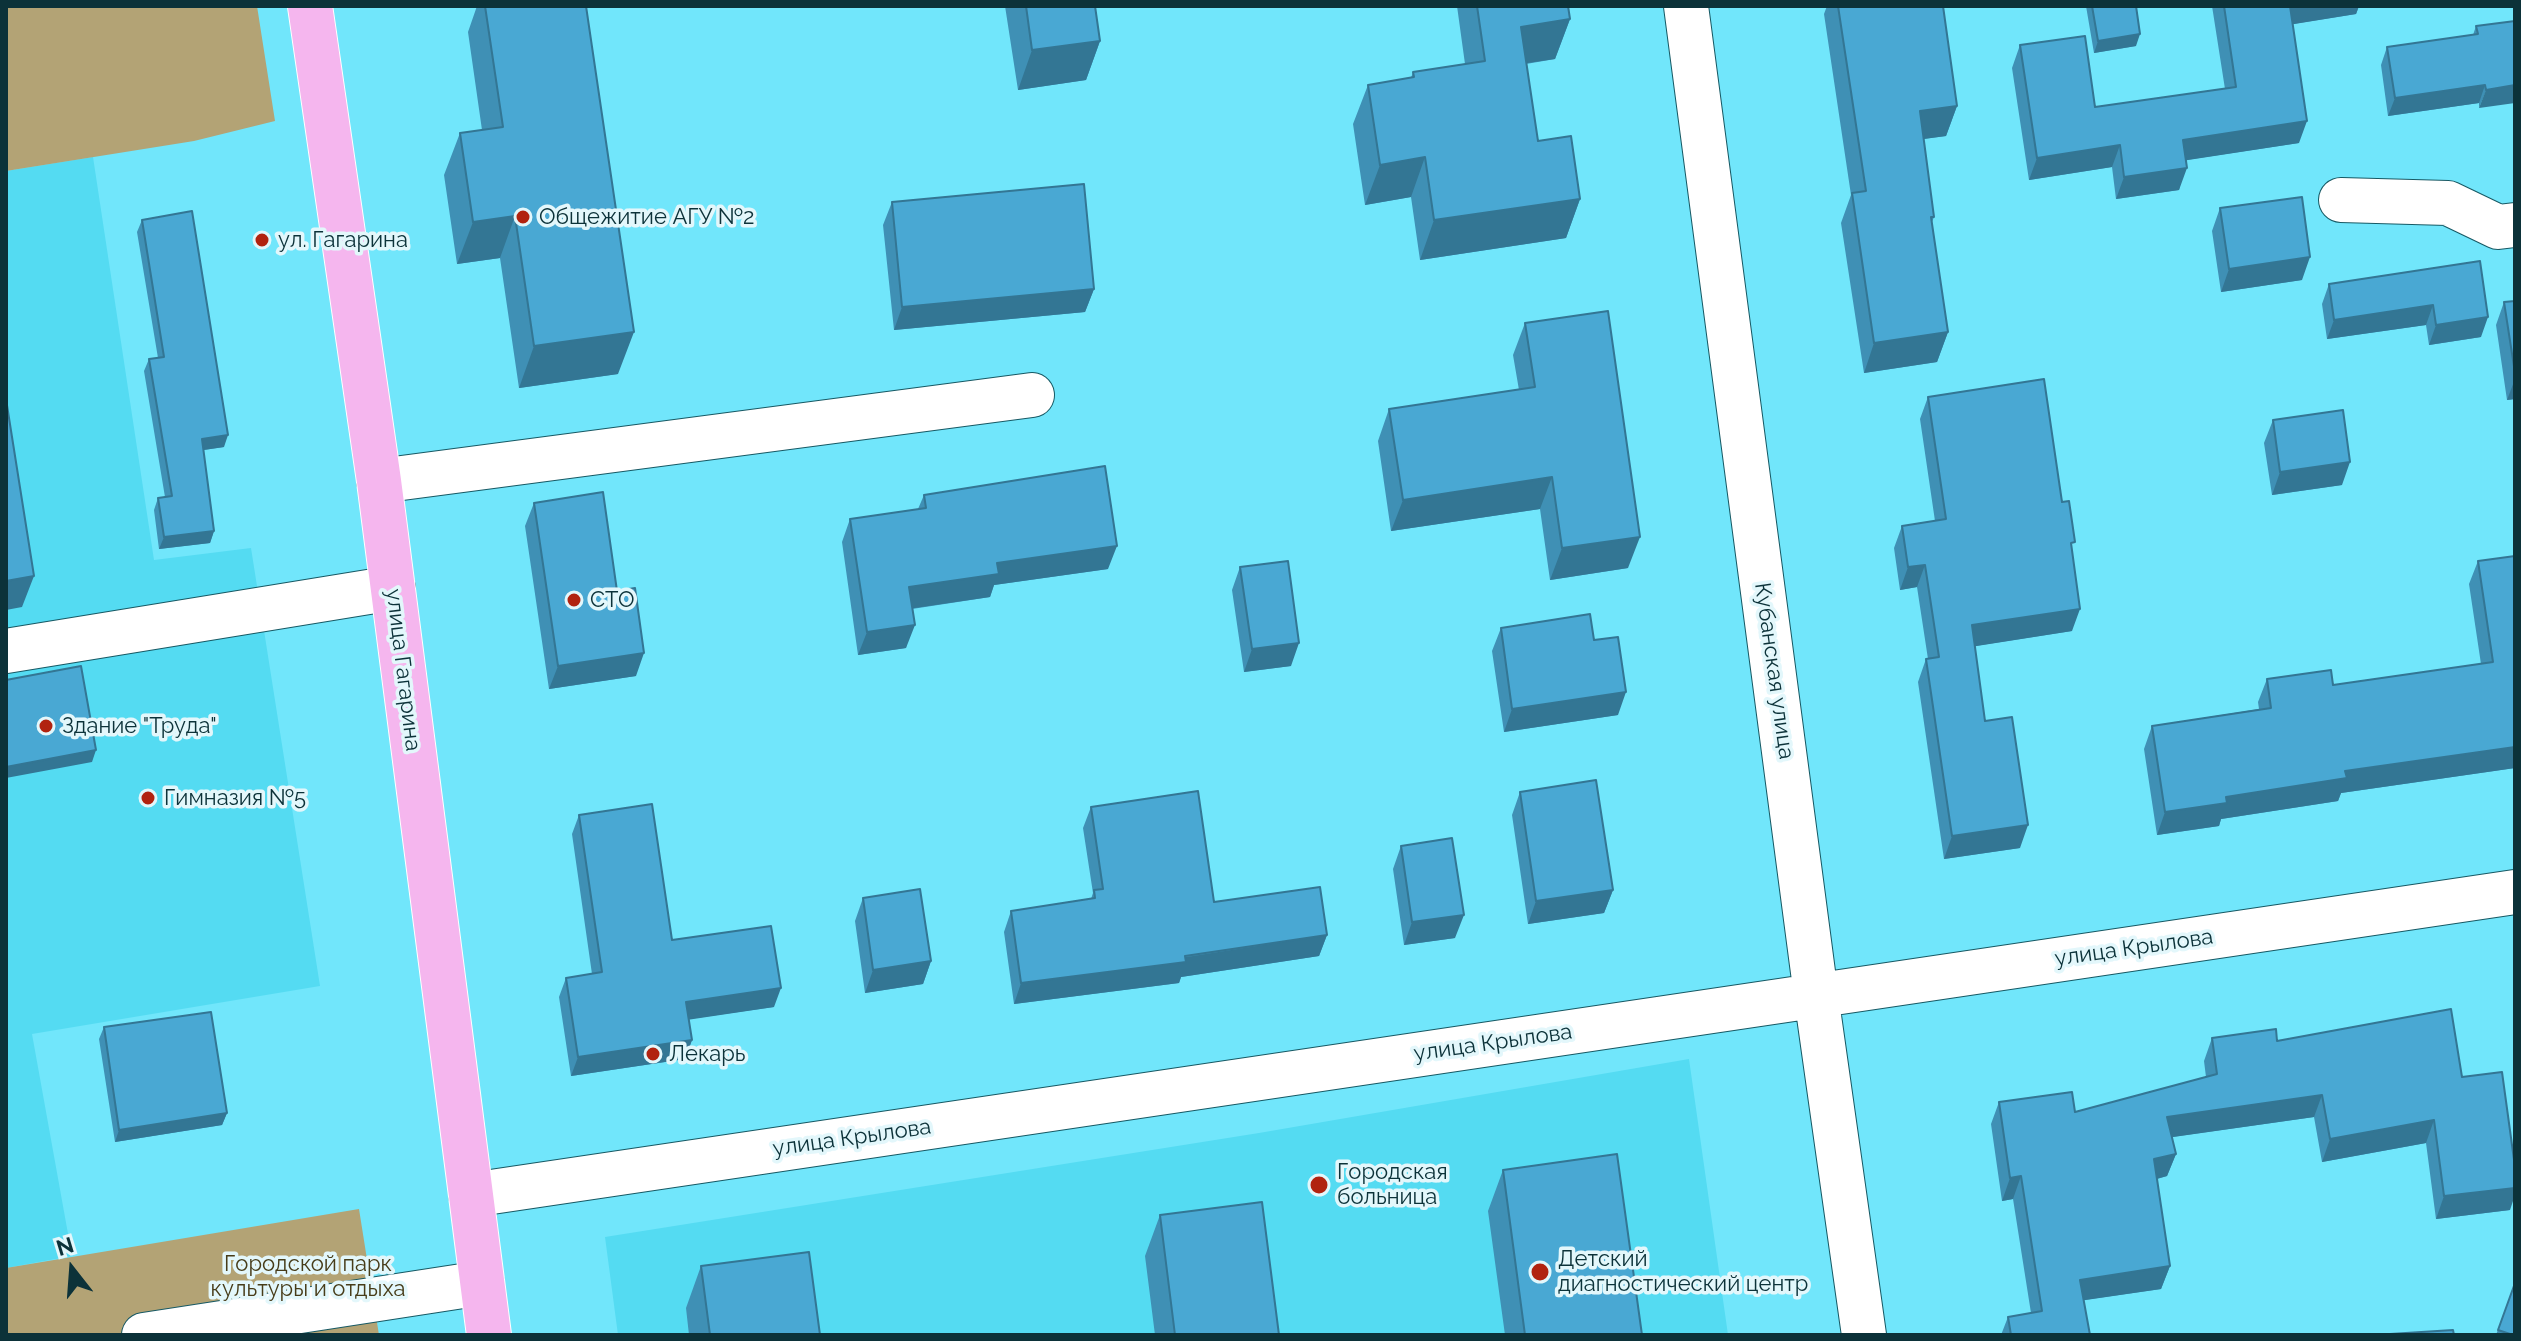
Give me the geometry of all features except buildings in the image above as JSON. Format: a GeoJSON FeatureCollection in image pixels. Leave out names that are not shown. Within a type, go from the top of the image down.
{"type":"FeatureCollection","features":[{"type":"Feature","properties":{"kind":"main road","name":"улица Гагарина"},"geometry":{"type":"LineString","coordinates":[[310,6],[379,481],[489,1335]]}},
{"type":"Feature","properties":{"kind":"street","name":"Кубанская улица"},"geometry":{"type":"LineString","coordinates":[[1686,6],[1816,995],[1864,1335]]}},
{"type":"Feature","properties":{"kind":"street"},"geometry":{"type":"LineString","coordinates":[[2341,200],[2448,203],[2498,227],[2515,225]]}},
{"type":"Feature","properties":{"kind":"street"},"geometry":{"type":"LineString","coordinates":[[379,481],[1032,395]]}},
{"type":"Feature","properties":{"kind":"street"},"geometry":{"type":"LineString","coordinates":[[6,651],[393,588]]}},
{"type":"Feature","properties":{"kind":"street","name":"улица Крылова"},"geometry":{"type":"LineString","coordinates":[[471,1195],[2515,892]]}},
{"type":"Feature","properties":{"kind":"street"},"geometry":{"type":"LineString","coordinates":[[144,1335],[482,1283]]}},
{"type":"Feature","properties":{"kind":"shaded area","name":"Гимназия №5"},"geometry":{"type":"Polygon","coordinates":[[[93,157],[154,560],[251,548],[320,986],[32,1034],[72,1256],[6,1268],[6,171],[93,157]]]}},
{"type":"Feature","properties":{"kind":"shaded area","name":"Городская больница"},"geometry":{"type":"Polygon","coordinates":[[[1689,1059],[1728,1335],[618,1335],[605,1237],[1259,1133],[1689,1059]]]}},
{"type":"Feature","properties":{"kind":"green space"},"geometry":{"type":"Polygon","coordinates":[[[6,6],[257,6],[275,121],[194,141],[6,171],[6,6]]]}},
{"type":"Feature","properties":{"kind":"green space","name":"Городской парк культуры и отдыха"},"geometry":{"type":"Polygon","coordinates":[[[359,1209],[379,1335],[6,1335],[6,1268],[359,1209]]]}},
{"type":"Feature","properties":{"kind":"place","name":"Общежитие АГУ №2"},"geometry":{"type":"Point","coordinates":[523,217]}},
{"type":"Feature","properties":{"kind":"place","name":"ул. Гагарина"},"geometry":{"type":"Point","coordinates":[262,240]}},
{"type":"Feature","properties":{"kind":"place","name":"СТО"},"geometry":{"type":"Point","coordinates":[574,600]}},
{"type":"Feature","properties":{"kind":"place","name":"Здание \"Труда\""},"geometry":{"type":"Point","coordinates":[46,726]}},
{"type":"Feature","properties":{"kind":"place","name":"Гимназия №5"},"geometry":{"type":"Point","coordinates":[148,798]}},
{"type":"Feature","properties":{"kind":"place","name":"Лекарь"},"geometry":{"type":"Point","coordinates":[653,1054]}},
{"type":"Feature","properties":{"kind":"place","name":"Городская больница"},"geometry":{"type":"Point","coordinates":[1319,1185]}},
{"type":"Feature","properties":{"kind":"place","name":"Детский диагностический центр"},"geometry":{"type":"Point","coordinates":[1540,1272]}}]}
